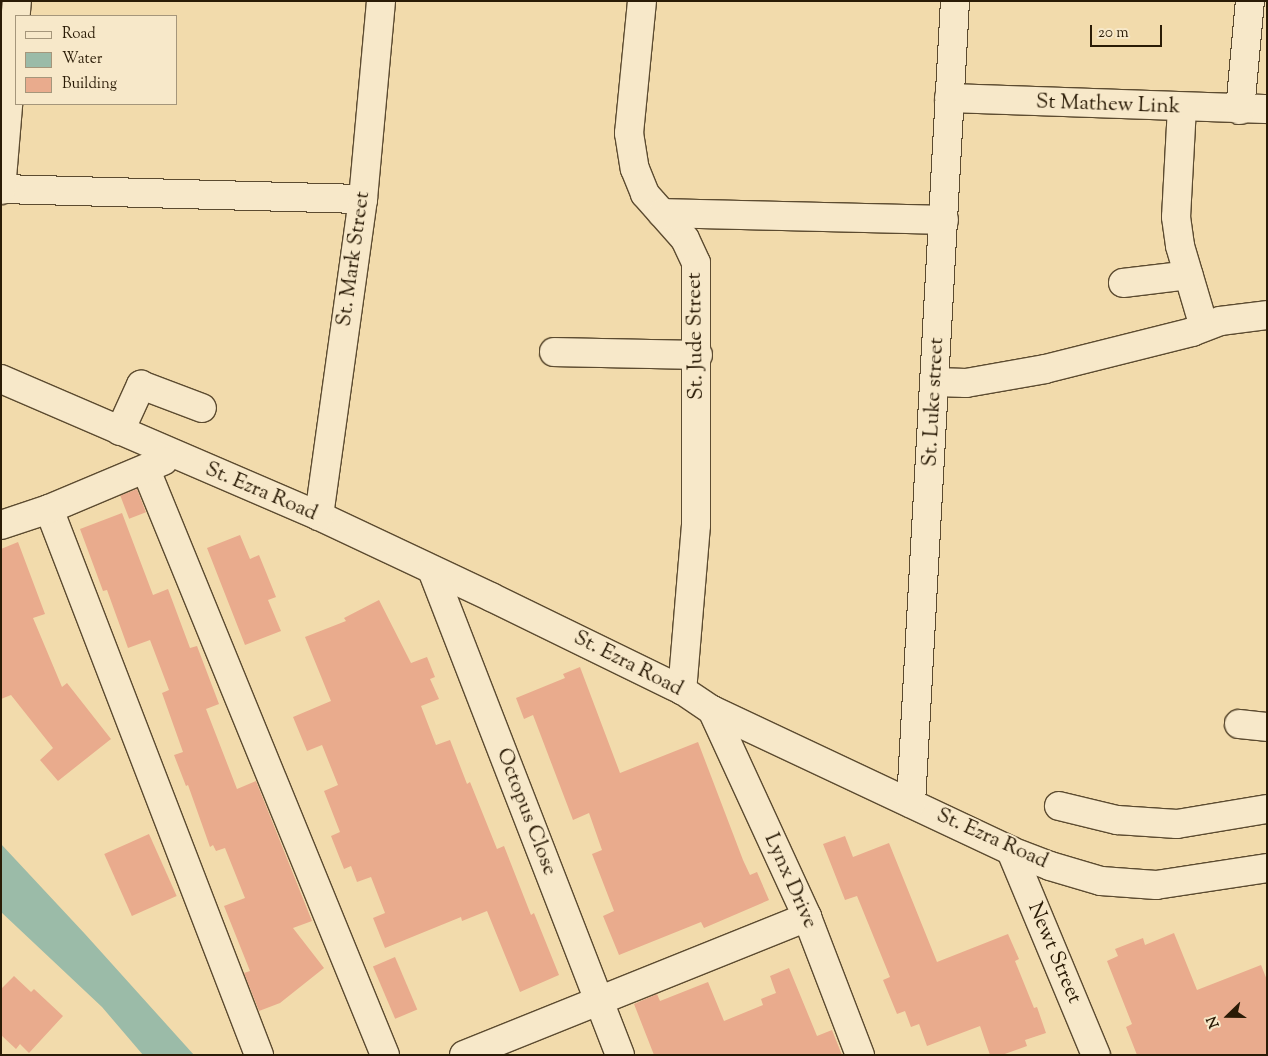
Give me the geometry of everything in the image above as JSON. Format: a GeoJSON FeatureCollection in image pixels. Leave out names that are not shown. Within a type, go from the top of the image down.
{"type":"FeatureCollection","features":[{"type":"Feature","properties":{"kind":"street"},"geometry":{"type":"LineString","coordinates":[[16,15],[17,1]]}},
{"type":"Feature","properties":{"kind":"street","name":"St. Mark Street"},"geometry":{"type":"LineString","coordinates":[[319,516],[363,199],[381,1]]}},
{"type":"Feature","properties":{"kind":"street","name":"St. Jude Street"},"geometry":{"type":"LineString","coordinates":[[642,1],[629,134],[635,169],[645,194],[686,239],[696,263],[698,355],[696,525],[682,690]]}},
{"type":"Feature","properties":{"kind":"street","name":"St. Luke street"},"geometry":{"type":"LineString","coordinates":[[911,803],[955,1]]}},
{"type":"Feature","properties":{"kind":"street"},"geometry":{"type":"LineString","coordinates":[[1250,1],[1254,109]]}},
{"type":"Feature","properties":{"kind":"street"},"geometry":{"type":"LineString","coordinates":[[15,25],[1,190],[363,199]]}},
{"type":"Feature","properties":{"kind":"street","name":"St Mathew Link"},"geometry":{"type":"LineString","coordinates":[[949,98],[1254,109]]}},
{"type":"Feature","properties":{"kind":"street"},"geometry":{"type":"LineString","coordinates":[[1182,107],[1176,217],[1180,246],[1204,327]]}},
{"type":"Feature","properties":{"kind":"street"},"geometry":{"type":"LineString","coordinates":[[662,213],[944,220]]}},
{"type":"Feature","properties":{"kind":"street"},"geometry":{"type":"LineString","coordinates":[[1123,283],[1189,275]]}},
{"type":"Feature","properties":{"kind":"street"},"geometry":{"type":"LineString","coordinates":[[935,382],[966,383],[1045,369],[1238,317],[1267,315]]}},
{"type":"Feature","properties":{"kind":"street"},"geometry":{"type":"LineString","coordinates":[[554,352],[698,355]]}},
{"type":"Feature","properties":{"kind":"street","name":"St. Ezra Road"},"geometry":{"type":"LineString","coordinates":[[1,379],[319,516],[682,690],[712,710],[1011,850],[1050,866],[1102,881],[1156,885],[1265,872]]}},
{"type":"Feature","properties":{"kind":"street"},"geometry":{"type":"LineString","coordinates":[[120,431],[141,385],[202,408]]}},
{"type":"Feature","properties":{"kind":"street"},"geometry":{"type":"LineString","coordinates":[[1,525],[49,509],[146,470],[175,455]]}},
{"type":"Feature","properties":{"kind":"street"},"geometry":{"type":"LineString","coordinates":[[146,470],[385,1055]]}},
{"type":"Feature","properties":{"kind":"street"},"geometry":{"type":"LineString","coordinates":[[49,509],[259,1055]]}},
{"type":"Feature","properties":{"kind":"street","name":"Octopus Close"},"geometry":{"type":"LineString","coordinates":[[432,570],[620,1055]]}},
{"type":"Feature","properties":{"kind":"street","name":"Lynx Drive"},"geometry":{"type":"LineString","coordinates":[[712,710],[807,917],[860,1055]]}},
{"type":"Feature","properties":{"kind":"street"},"geometry":{"type":"LineString","coordinates":[[1238,724],[1267,727]]}},
{"type":"Feature","properties":{"kind":"street"},"geometry":{"type":"LineString","coordinates":[[1059,806],[1117,820],[1176,824],[1267,808]]}},
{"type":"Feature","properties":{"kind":"street","name":"Newt Street"},"geometry":{"type":"LineString","coordinates":[[1011,850],[1096,1055]]}},
{"type":"Feature","properties":{"kind":"street"},"geometry":{"type":"LineString","coordinates":[[481,1051],[807,917]]}},
{"type":"Feature","properties":{"kind":"water"},"geometry":{"type":"Polygon","coordinates":[[[1,844],[194,1055],[143,1055],[102,1007],[1,912],[1,844]]]}},
{"type":"Feature","properties":{"kind":"building"},"geometry":{"type":"Polygon","coordinates":[[[137,489],[146,512],[129,519],[120,495],[137,489]]]}},
{"type":"Feature","properties":{"kind":"building"},"geometry":{"type":"Polygon","coordinates":[[[122,513],[153,595],[168,589],[190,648],[197,646],[219,704],[206,709],[237,789],[256,781],[312,921],[293,928],[324,968],[280,1003],[259,1011],[244,973],[250,971],[224,906],[245,898],[225,848],[216,851],[213,845],[210,847],[188,785],[186,786],[174,755],[183,752],[162,693],[169,690],[150,640],[128,648],[107,590],[103,591],[80,529],[122,513]]]}},
{"type":"Feature","properties":{"kind":"building"},"geometry":{"type":"Polygon","coordinates":[[[240,535],[250,559],[259,555],[276,597],[268,600],[281,631],[245,645],[207,548],[240,535]]]}},
{"type":"Feature","properties":{"kind":"building"},"geometry":{"type":"Polygon","coordinates":[[[18,542],[45,614],[33,618],[62,687],[67,683],[111,739],[58,781],[40,760],[53,748],[11,695],[1,699],[1,549],[18,542]]]}},
{"type":"Feature","properties":{"kind":"building"},"geometry":{"type":"Polygon","coordinates":[[[379,600],[411,663],[427,657],[435,677],[430,679],[439,699],[421,706],[436,745],[450,740],[467,784],[470,782],[497,849],[504,846],[531,915],[534,913],[559,975],[520,992],[487,911],[462,921],[461,917],[385,948],[373,918],[385,913],[371,877],[357,882],[351,866],[344,869],[331,836],[340,832],[324,791],[338,785],[322,745],[307,751],[293,717],[331,701],[305,637],[346,621],[344,618],[379,600]]]}},
{"type":"Feature","properties":{"kind":"building"},"geometry":{"type":"Polygon","coordinates":[[[580,667],[620,773],[698,742],[743,860],[750,875],[757,872],[769,900],[704,928],[701,922],[619,955],[603,916],[614,911],[592,854],[602,850],[589,813],[573,820],[533,715],[524,719],[516,698],[565,678],[563,674],[580,667]]]}},
{"type":"Feature","properties":{"kind":"building"},"geometry":{"type":"Polygon","coordinates":[[[149,834],[177,896],[132,916],[104,854],[149,834]]]}},
{"type":"Feature","properties":{"kind":"building"},"geometry":{"type":"Polygon","coordinates":[[[845,836],[853,857],[889,843],[937,962],[1008,934],[1019,959],[1015,961],[1034,1008],[1037,1007],[1046,1033],[1025,1040],[1027,1046],[1002,1055],[990,1055],[980,1026],[927,1046],[919,1024],[911,1027],[905,1011],[897,1014],[883,980],[890,977],[857,896],[845,900],[823,844],[845,836]]]}},
{"type":"Feature","properties":{"kind":"building"},"geometry":{"type":"Polygon","coordinates":[[[1174,933],[1197,990],[1261,965],[1267,980],[1267,1055],[1137,1055],[1126,1027],[1132,1024],[1107,961],[1118,956],[1115,949],[1143,938],[1145,945],[1174,933]]]}},
{"type":"Feature","properties":{"kind":"building"},"geometry":{"type":"Polygon","coordinates":[[[395,957],[417,1009],[395,1019],[373,966],[395,957]]]}},
{"type":"Feature","properties":{"kind":"building"},"geometry":{"type":"Polygon","coordinates":[[[789,968],[817,1036],[832,1030],[842,1055],[654,1055],[634,1004],[657,994],[660,1001],[708,982],[724,1021],[763,1005],[761,999],[776,993],[770,976],[789,968]]]}},
{"type":"Feature","properties":{"kind":"building"},"geometry":{"type":"Polygon","coordinates":[[[14,976],[31,992],[34,989],[63,1016],[29,1053],[20,1044],[16,1049],[1,1035],[1,989],[14,976]]]}}]}
